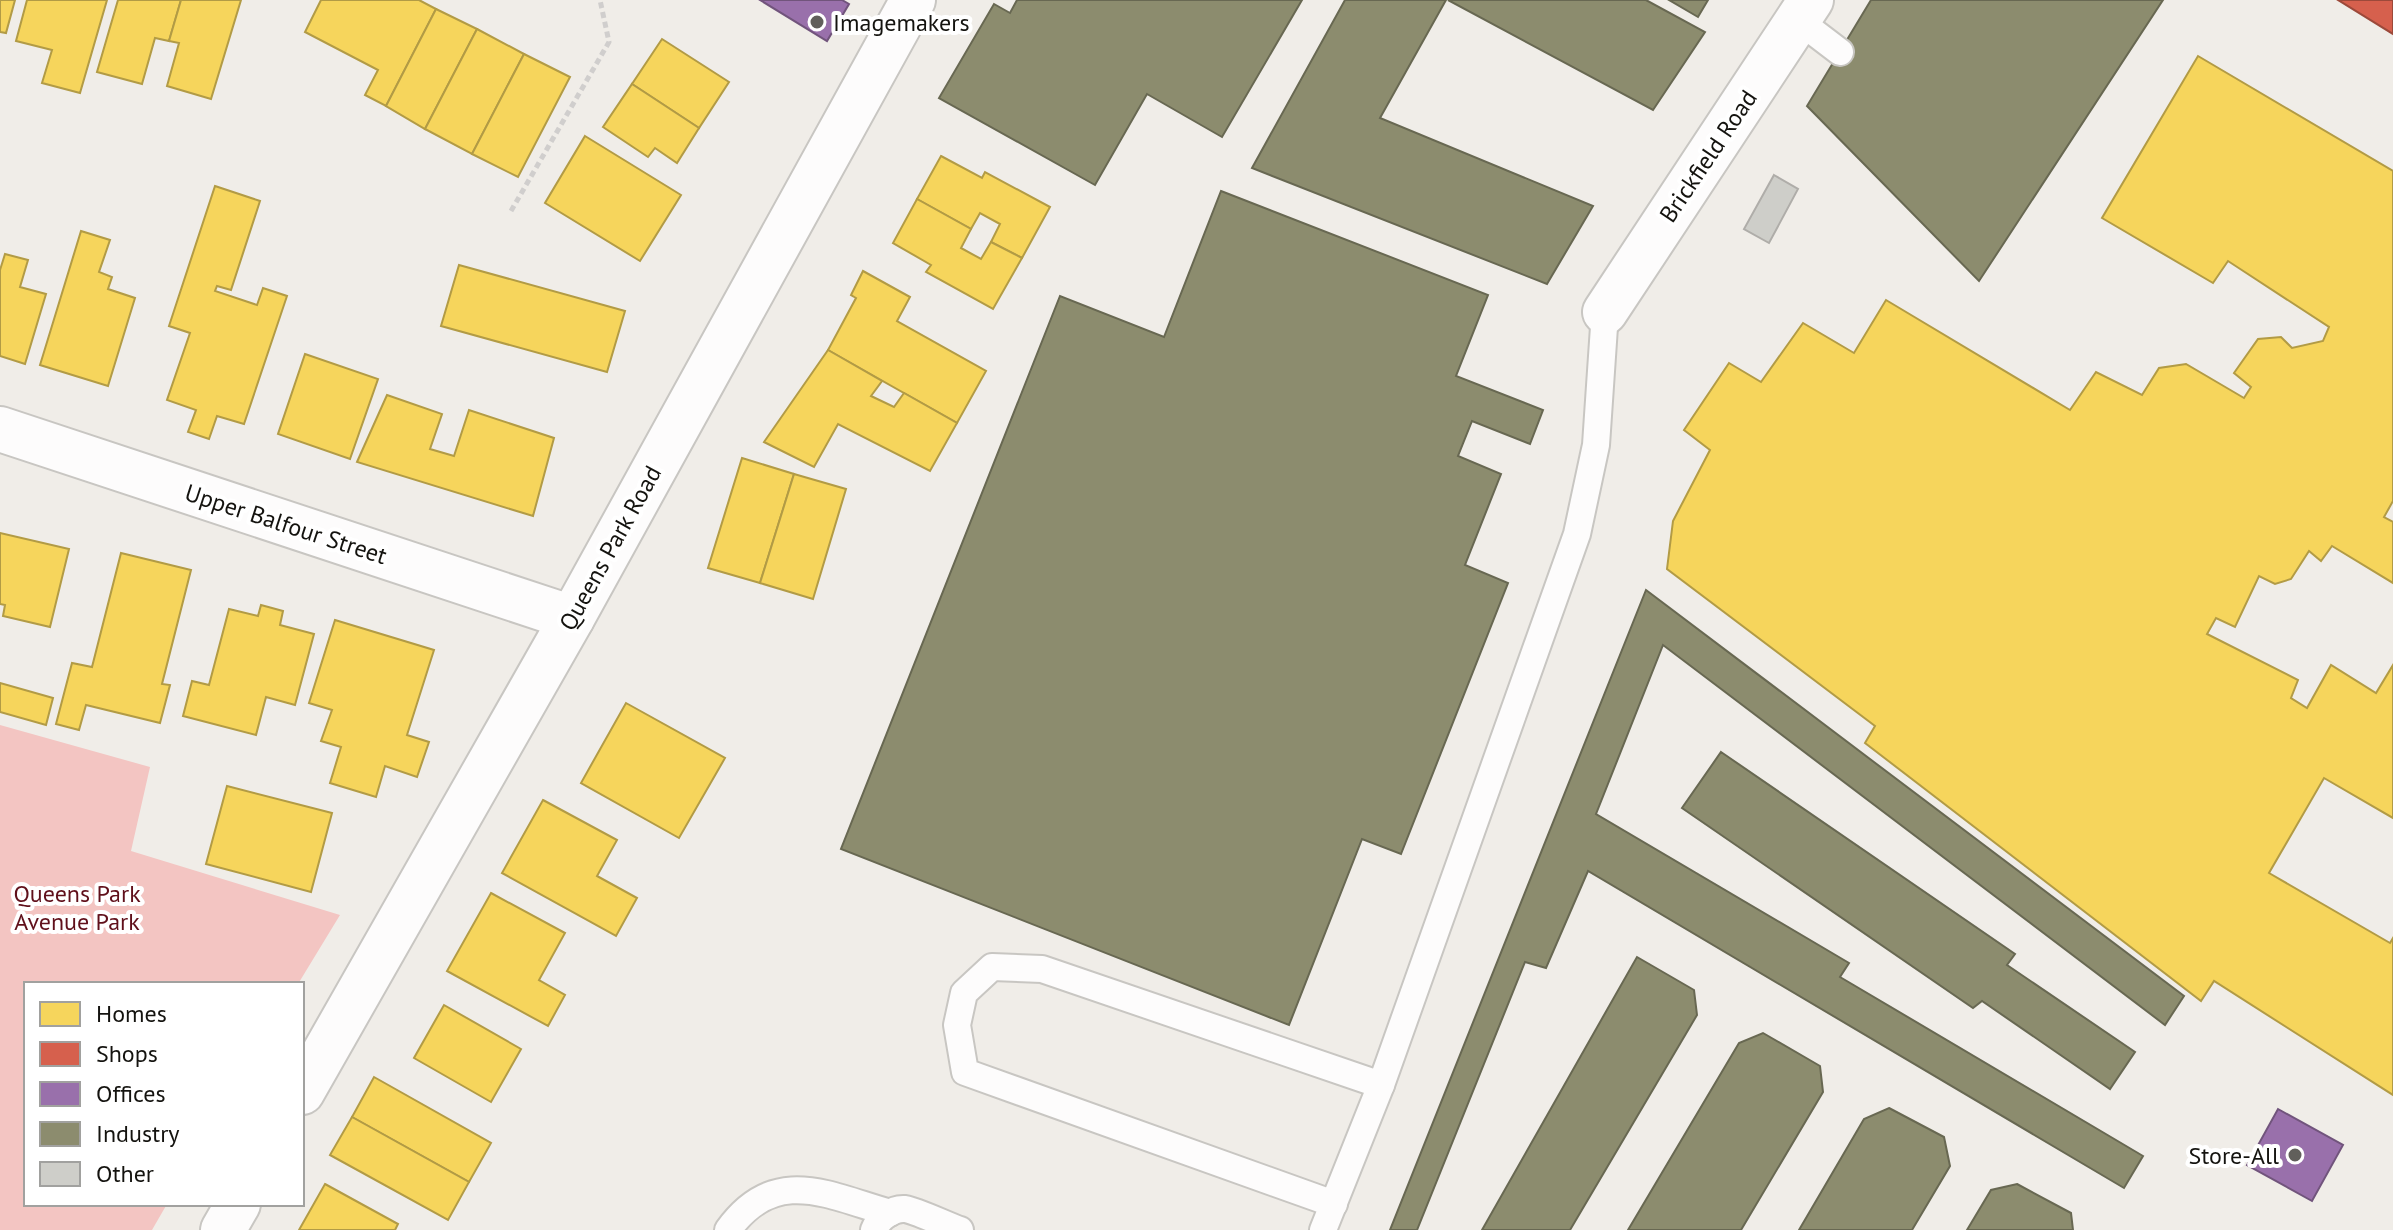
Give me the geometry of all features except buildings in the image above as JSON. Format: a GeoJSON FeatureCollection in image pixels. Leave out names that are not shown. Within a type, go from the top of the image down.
{"type":"FeatureCollection","features":[{"type":"Feature","properties":{"kind":"street","name":"Queens Park Road"},"geometry":{"type":"LineString","coordinates":[[304,1088],[572,618],[913,0]]}},
{"type":"Feature","properties":{"kind":"street","name":"Brickfield Road"},"geometry":{"type":"LineString","coordinates":[[1605,312],[1804,10]]}},
{"type":"Feature","properties":{"kind":"street","name":"Upper Balfour Street"},"geometry":{"type":"LineString","coordinates":[[0,429],[572,618]]}},
{"type":"Feature","properties":{"kind":"street"},"geometry":{"type":"LineString","coordinates":[[223,1230],[237,1206]]}},
{"type":"Feature","properties":{"kind":"lane"},"geometry":{"type":"LineString","coordinates":[[1804,10],[1840,52]]}},
{"type":"Feature","properties":{"kind":"lane"},"geometry":{"type":"LineString","coordinates":[[1323,1230],[1381,1085],[1577,534],[1596,445],[1605,312]]}},
{"type":"Feature","properties":{"kind":"lane"},"geometry":{"type":"LineString","coordinates":[[1334,1204],[965,1072],[957,1025],[964,993],[992,967],[1042,969],[1381,1085]]}},
{"type":"Feature","properties":{"kind":"lane"},"geometry":{"type":"LineString","coordinates":[[728,1230],[737,1218],[774,1191],[803,1189],[882,1221],[904,1209],[960,1230]]}},
{"type":"Feature","properties":{"kind":"path"},"geometry":{"type":"LineString","coordinates":[[511,211],[609,42],[600,0]]}},
{"type":"Feature","properties":{"kind":"green space","name":"Queens Park Avenue Park"},"geometry":{"type":"Polygon","coordinates":[[[0,725],[150,767],[131,851],[340,915],[299,982],[24,982],[24,1206],[166,1206],[152,1230],[0,1230],[0,725]]]}},
{"type":"Feature","properties":{"kind":"place","name":"Imagemakers"},"geometry":{"type":"Point","coordinates":[817,22]}},
{"type":"Feature","properties":{"kind":"place","name":"Store-All"},"geometry":{"type":"Point","coordinates":[2295,1155]}}]}
